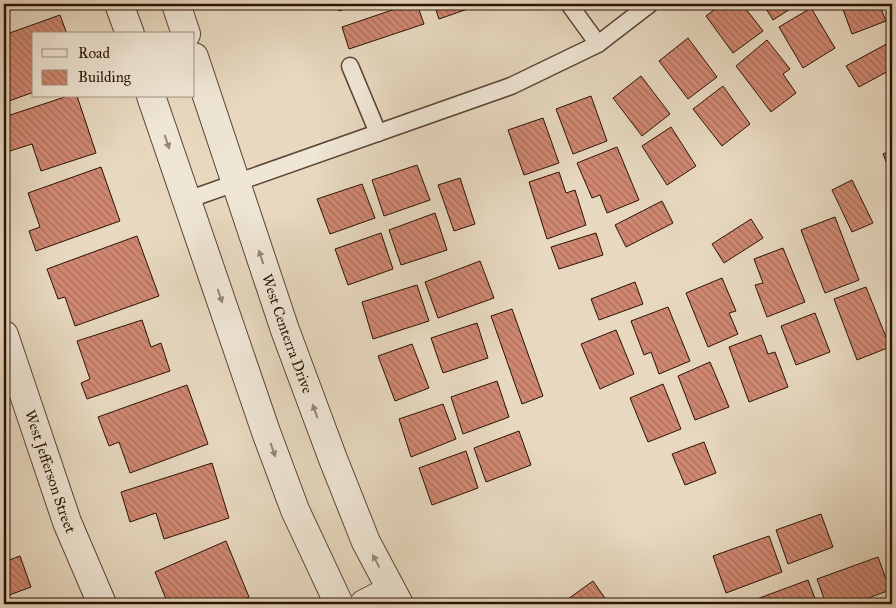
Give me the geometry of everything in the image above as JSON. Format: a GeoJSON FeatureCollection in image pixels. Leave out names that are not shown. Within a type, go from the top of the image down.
{"type":"FeatureCollection","features":[{"type":"Feature","properties":{"kind":"street"},"geometry":{"type":"LineString","coordinates":[[120,4],[129,32]]}},
{"type":"Feature","properties":{"kind":"street"},"geometry":{"type":"LineString","coordinates":[[176,4],[185,32]]}},
{"type":"Feature","properties":{"kind":"street","name":"West Centerra Drive"},"geometry":{"type":"LineString","coordinates":[[195,60],[285,330],[333,459],[366,542],[395,597]]}},
{"type":"Feature","properties":{"kind":"street"},"geometry":{"type":"LineString","coordinates":[[152,98],[266,432],[295,510],[339,604]]}},
{"type":"Feature","properties":{"kind":"street","name":"West Jefferson Street"},"geometry":{"type":"LineString","coordinates":[[4,335],[67,522],[102,604]]}},
{"type":"Feature","properties":{"kind":"street"},"geometry":{"type":"LineString","coordinates":[[364,604],[395,597]]}},
{"type":"Feature","properties":{"kind":"lane"},"geometry":{"type":"LineString","coordinates":[[569,4],[598,44]]}},
{"type":"Feature","properties":{"kind":"lane"},"geometry":{"type":"LineString","coordinates":[[186,200],[511,86],[598,44],[650,4]]}},
{"type":"Feature","properties":{"kind":"lane"},"geometry":{"type":"LineString","coordinates":[[350,66],[378,133]]}},
{"type":"Feature","properties":{"kind":"building"},"geometry":{"type":"Polygon","coordinates":[[[337,4],[361,4],[339,11],[337,4]]]}},
{"type":"Feature","properties":{"kind":"building"},"geometry":{"type":"Polygon","coordinates":[[[410,4],[417,4],[424,24],[349,49],[342,27],[410,4]]]}},
{"type":"Feature","properties":{"kind":"building"},"geometry":{"type":"Polygon","coordinates":[[[434,4],[482,4],[439,19],[434,4]]]}},
{"type":"Feature","properties":{"kind":"building"},"geometry":{"type":"Polygon","coordinates":[[[722,4],[742,4],[763,31],[733,53],[706,16],[722,4]]]}},
{"type":"Feature","properties":{"kind":"building"},"geometry":{"type":"Polygon","coordinates":[[[763,4],[798,4],[773,20],[763,4]]]}},
{"type":"Feature","properties":{"kind":"building"},"geometry":{"type":"Polygon","coordinates":[[[841,4],[879,4],[886,21],[852,34],[841,4]]]}},
{"type":"Feature","properties":{"kind":"building"},"geometry":{"type":"Polygon","coordinates":[[[811,8],[835,48],[803,68],[779,27],[811,8]]]}},
{"type":"Feature","properties":{"kind":"building"},"geometry":{"type":"Polygon","coordinates":[[[60,15],[66,32],[32,32],[32,93],[9,101],[4,86],[4,35],[60,15]]]}},
{"type":"Feature","properties":{"kind":"building"},"geometry":{"type":"Polygon","coordinates":[[[688,38],[717,77],[688,99],[659,61],[688,38]]]}},
{"type":"Feature","properties":{"kind":"building"},"geometry":{"type":"Polygon","coordinates":[[[767,40],[790,69],[783,74],[796,93],[771,112],[736,66],[767,40]]]}},
{"type":"Feature","properties":{"kind":"building"},"geometry":{"type":"Polygon","coordinates":[[[892,41],[892,69],[859,87],[846,66],[892,41]]]}},
{"type":"Feature","properties":{"kind":"building"},"geometry":{"type":"Polygon","coordinates":[[[641,76],[670,114],[642,136],[613,98],[641,76]]]}},
{"type":"Feature","properties":{"kind":"building"},"geometry":{"type":"Polygon","coordinates":[[[723,86],[750,124],[722,146],[693,109],[723,86]]]}},
{"type":"Feature","properties":{"kind":"building"},"geometry":{"type":"Polygon","coordinates":[[[591,96],[607,141],[573,154],[556,109],[591,96]]]}},
{"type":"Feature","properties":{"kind":"building"},"geometry":{"type":"Polygon","coordinates":[[[62,98],[78,98],[96,153],[41,171],[32,144],[10,151],[4,132],[4,117],[62,98]]]}},
{"type":"Feature","properties":{"kind":"building"},"geometry":{"type":"Polygon","coordinates":[[[543,118],[559,163],[524,175],[508,130],[543,118]]]}},
{"type":"Feature","properties":{"kind":"building"},"geometry":{"type":"Polygon","coordinates":[[[671,127],[696,166],[667,185],[642,146],[671,127]]]}},
{"type":"Feature","properties":{"kind":"building"},"geometry":{"type":"Polygon","coordinates":[[[617,147],[639,200],[607,213],[600,195],[592,198],[577,163],[617,147]]]}},
{"type":"Feature","properties":{"kind":"building"},"geometry":{"type":"Polygon","coordinates":[[[892,150],[892,176],[883,154],[892,150]]]}},
{"type":"Feature","properties":{"kind":"building"},"geometry":{"type":"Polygon","coordinates":[[[417,165],[430,200],[384,216],[372,180],[417,165]]]}},
{"type":"Feature","properties":{"kind":"building"},"geometry":{"type":"Polygon","coordinates":[[[101,167],[120,221],[36,251],[29,231],[40,227],[28,193],[101,167]]]}},
{"type":"Feature","properties":{"kind":"building"},"geometry":{"type":"Polygon","coordinates":[[[559,172],[566,193],[575,190],[586,225],[547,239],[529,182],[559,172]]]}},
{"type":"Feature","properties":{"kind":"building"},"geometry":{"type":"Polygon","coordinates":[[[460,178],[475,224],[454,231],[438,185],[460,178]]]}},
{"type":"Feature","properties":{"kind":"building"},"geometry":{"type":"Polygon","coordinates":[[[852,180],[873,223],[852,232],[832,190],[852,180]]]}},
{"type":"Feature","properties":{"kind":"building"},"geometry":{"type":"Polygon","coordinates":[[[362,184],[375,218],[330,234],[317,199],[362,184]]]}},
{"type":"Feature","properties":{"kind":"building"},"geometry":{"type":"Polygon","coordinates":[[[662,201],[673,223],[626,247],[615,225],[662,201]]]}},
{"type":"Feature","properties":{"kind":"building"},"geometry":{"type":"Polygon","coordinates":[[[435,213],[447,250],[401,265],[389,230],[435,213]]]}},
{"type":"Feature","properties":{"kind":"building"},"geometry":{"type":"Polygon","coordinates":[[[835,217],[859,280],[825,293],[801,230],[835,217]]]}},
{"type":"Feature","properties":{"kind":"building"},"geometry":{"type":"Polygon","coordinates":[[[751,219],[763,238],[724,263],[712,244],[751,219]]]}},
{"type":"Feature","properties":{"kind":"building"},"geometry":{"type":"Polygon","coordinates":[[[381,233],[393,269],[348,285],[335,249],[381,233]]]}},
{"type":"Feature","properties":{"kind":"building"},"geometry":{"type":"Polygon","coordinates":[[[596,233],[603,255],[559,269],[551,247],[596,233]]]}},
{"type":"Feature","properties":{"kind":"building"},"geometry":{"type":"Polygon","coordinates":[[[137,236],[159,296],[75,326],[65,297],[58,299],[47,269],[137,236]]]}},
{"type":"Feature","properties":{"kind":"building"},"geometry":{"type":"Polygon","coordinates":[[[783,248],[805,302],[767,317],[755,285],[763,283],[754,259],[783,248]]]}},
{"type":"Feature","properties":{"kind":"building"},"geometry":{"type":"Polygon","coordinates":[[[480,261],[494,298],[438,318],[425,282],[480,261]]]}},
{"type":"Feature","properties":{"kind":"building"},"geometry":{"type":"Polygon","coordinates":[[[722,278],[736,311],[729,313],[738,334],[708,347],[686,293],[722,278]]]}},
{"type":"Feature","properties":{"kind":"building"},"geometry":{"type":"Polygon","coordinates":[[[635,282],[643,304],[599,320],[591,299],[635,282]]]}},
{"type":"Feature","properties":{"kind":"building"},"geometry":{"type":"Polygon","coordinates":[[[417,285],[429,321],[373,339],[362,302],[417,285]]]}},
{"type":"Feature","properties":{"kind":"building"},"geometry":{"type":"Polygon","coordinates":[[[866,287],[890,347],[857,360],[834,299],[866,287]]]}},
{"type":"Feature","properties":{"kind":"building"},"geometry":{"type":"Polygon","coordinates":[[[668,307],[690,361],[659,374],[651,352],[644,355],[631,321],[668,307]]]}},
{"type":"Feature","properties":{"kind":"building"},"geometry":{"type":"Polygon","coordinates":[[[512,309],[543,396],[522,404],[491,316],[512,309]]]}},
{"type":"Feature","properties":{"kind":"building"},"geometry":{"type":"Polygon","coordinates":[[[815,313],[830,352],[796,365],[781,326],[815,313]]]}},
{"type":"Feature","properties":{"kind":"building"},"geometry":{"type":"Polygon","coordinates":[[[142,320],[151,347],[161,343],[170,371],[87,399],[81,383],[90,379],[77,341],[142,320]]]}},
{"type":"Feature","properties":{"kind":"building"},"geometry":{"type":"Polygon","coordinates":[[[477,323],[488,358],[443,373],[431,338],[477,323]]]}},
{"type":"Feature","properties":{"kind":"building"},"geometry":{"type":"Polygon","coordinates":[[[616,330],[634,374],[600,389],[581,344],[616,330]]]}},
{"type":"Feature","properties":{"kind":"building"},"geometry":{"type":"Polygon","coordinates":[[[761,335],[768,354],[775,352],[788,387],[749,402],[729,347],[761,335]]]}},
{"type":"Feature","properties":{"kind":"building"},"geometry":{"type":"Polygon","coordinates":[[[412,344],[429,388],[395,401],[378,356],[412,344]]]}},
{"type":"Feature","properties":{"kind":"building"},"geometry":{"type":"Polygon","coordinates":[[[710,362],[729,407],[695,420],[678,376],[710,362]]]}},
{"type":"Feature","properties":{"kind":"building"},"geometry":{"type":"Polygon","coordinates":[[[497,381],[509,417],[463,434],[451,397],[497,381]]]}},
{"type":"Feature","properties":{"kind":"building"},"geometry":{"type":"Polygon","coordinates":[[[663,384],[681,429],[648,442],[630,398],[663,384]]]}},
{"type":"Feature","properties":{"kind":"building"},"geometry":{"type":"Polygon","coordinates":[[[187,385],[208,444],[130,473],[119,442],[109,446],[98,417],[187,385]]]}},
{"type":"Feature","properties":{"kind":"building"},"geometry":{"type":"Polygon","coordinates":[[[443,404],[456,439],[411,457],[399,419],[443,404]]]}},
{"type":"Feature","properties":{"kind":"building"},"geometry":{"type":"Polygon","coordinates":[[[519,431],[531,465],[486,482],[474,448],[519,431]]]}},
{"type":"Feature","properties":{"kind":"building"},"geometry":{"type":"Polygon","coordinates":[[[704,442],[716,473],[685,485],[672,454],[704,442]]]}},
{"type":"Feature","properties":{"kind":"building"},"geometry":{"type":"Polygon","coordinates":[[[466,451],[478,488],[432,505],[419,468],[466,451]]]}},
{"type":"Feature","properties":{"kind":"building"},"geometry":{"type":"Polygon","coordinates":[[[212,463],[229,518],[164,539],[156,513],[130,522],[121,492],[212,463]]]}},
{"type":"Feature","properties":{"kind":"building"},"geometry":{"type":"Polygon","coordinates":[[[821,514],[833,547],[788,564],[776,530],[821,514]]]}},
{"type":"Feature","properties":{"kind":"building"},"geometry":{"type":"Polygon","coordinates":[[[769,536],[782,572],[726,593],[713,556],[769,536]]]}},
{"type":"Feature","properties":{"kind":"building"},"geometry":{"type":"Polygon","coordinates":[[[226,541],[249,597],[233,604],[168,604],[155,572],[226,541]]]}},
{"type":"Feature","properties":{"kind":"building"},"geometry":{"type":"Polygon","coordinates":[[[20,556],[31,587],[4,597],[4,562],[20,556]]]}},
{"type":"Feature","properties":{"kind":"building"},"geometry":{"type":"Polygon","coordinates":[[[878,557],[890,590],[852,604],[826,604],[817,579],[878,557]]]}},
{"type":"Feature","properties":{"kind":"building"},"geometry":{"type":"Polygon","coordinates":[[[808,580],[817,604],[746,603],[808,580]]]}},
{"type":"Feature","properties":{"kind":"building"},"geometry":{"type":"Polygon","coordinates":[[[593,581],[609,604],[561,604],[593,581]]]}}]}
